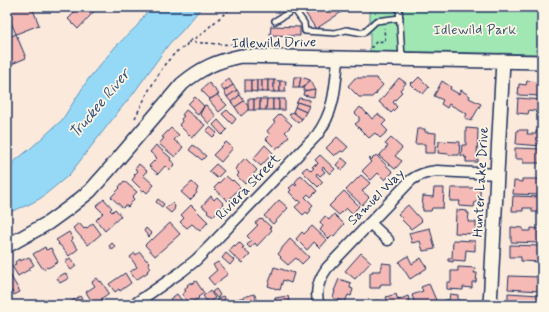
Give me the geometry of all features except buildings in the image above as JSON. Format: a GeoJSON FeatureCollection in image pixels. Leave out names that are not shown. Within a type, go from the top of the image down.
{"type":"FeatureCollection","features":[{"type":"Feature","properties":{"kind":"street","name":"Idlewild Drive"},"geometry":{"type":"LineString","coordinates":[[7,246],[48,223],[90,191],[182,84],[193,75],[216,62],[241,56],[542,62]]}},
{"type":"Feature","properties":{"kind":"street","name":"Riviera Street"},"geometry":{"type":"LineString","coordinates":[[138,304],[196,260],[317,135],[324,125],[333,102],[338,59]]}},
{"type":"Feature","properties":{"kind":"street","name":"Hunter Lake Drive"},"geometry":{"type":"LineString","coordinates":[[490,305],[503,62]]}},
{"type":"Feature","properties":{"kind":"street","name":"Samuel Way"},"geometry":{"type":"LineString","coordinates":[[318,305],[318,283],[327,268],[411,180],[418,175],[437,171],[497,174]]}},
{"type":"Feature","properties":{"kind":"street"},"geometry":{"type":"LineString","coordinates":[[370,222],[388,240]]}},
{"type":"Feature","properties":{"kind":"lane"},"geometry":{"type":"LineString","coordinates":[[399,7],[402,60]]}},
{"type":"Feature","properties":{"kind":"lane"},"geometry":{"type":"LineString","coordinates":[[275,21],[296,8],[304,22],[305,31],[335,33],[346,30],[363,33],[376,21],[400,18]]}},
{"type":"Feature","properties":{"kind":"path"},"geometry":{"type":"LineString","coordinates":[[135,118],[149,90],[165,64],[176,52],[186,46],[188,42],[199,36],[232,7]]}},
{"type":"Feature","properties":{"kind":"path"},"geometry":{"type":"LineString","coordinates":[[384,7],[384,14]]}},
{"type":"Feature","properties":{"kind":"path"},"geometry":{"type":"LineString","coordinates":[[364,47],[372,47],[376,42],[385,41],[384,28]]}},
{"type":"Feature","properties":{"kind":"path"},"geometry":{"type":"LineString","coordinates":[[188,42],[239,46]]}},
{"type":"Feature","properties":{"kind":"green space","name":"Idlewild Park"},"geometry":{"type":"Polygon","coordinates":[[[370,7],[542,7],[542,54],[370,51],[370,7]]]}},
{"type":"Feature","properties":{"kind":"water","name":"Truckee River"},"geometry":{"type":"Polygon","coordinates":[[[150,7],[202,7],[169,44],[133,94],[69,175],[41,198],[7,213],[7,165],[11,164],[31,148],[62,120],[89,78],[116,46],[137,26],[150,7]]]}}]}
